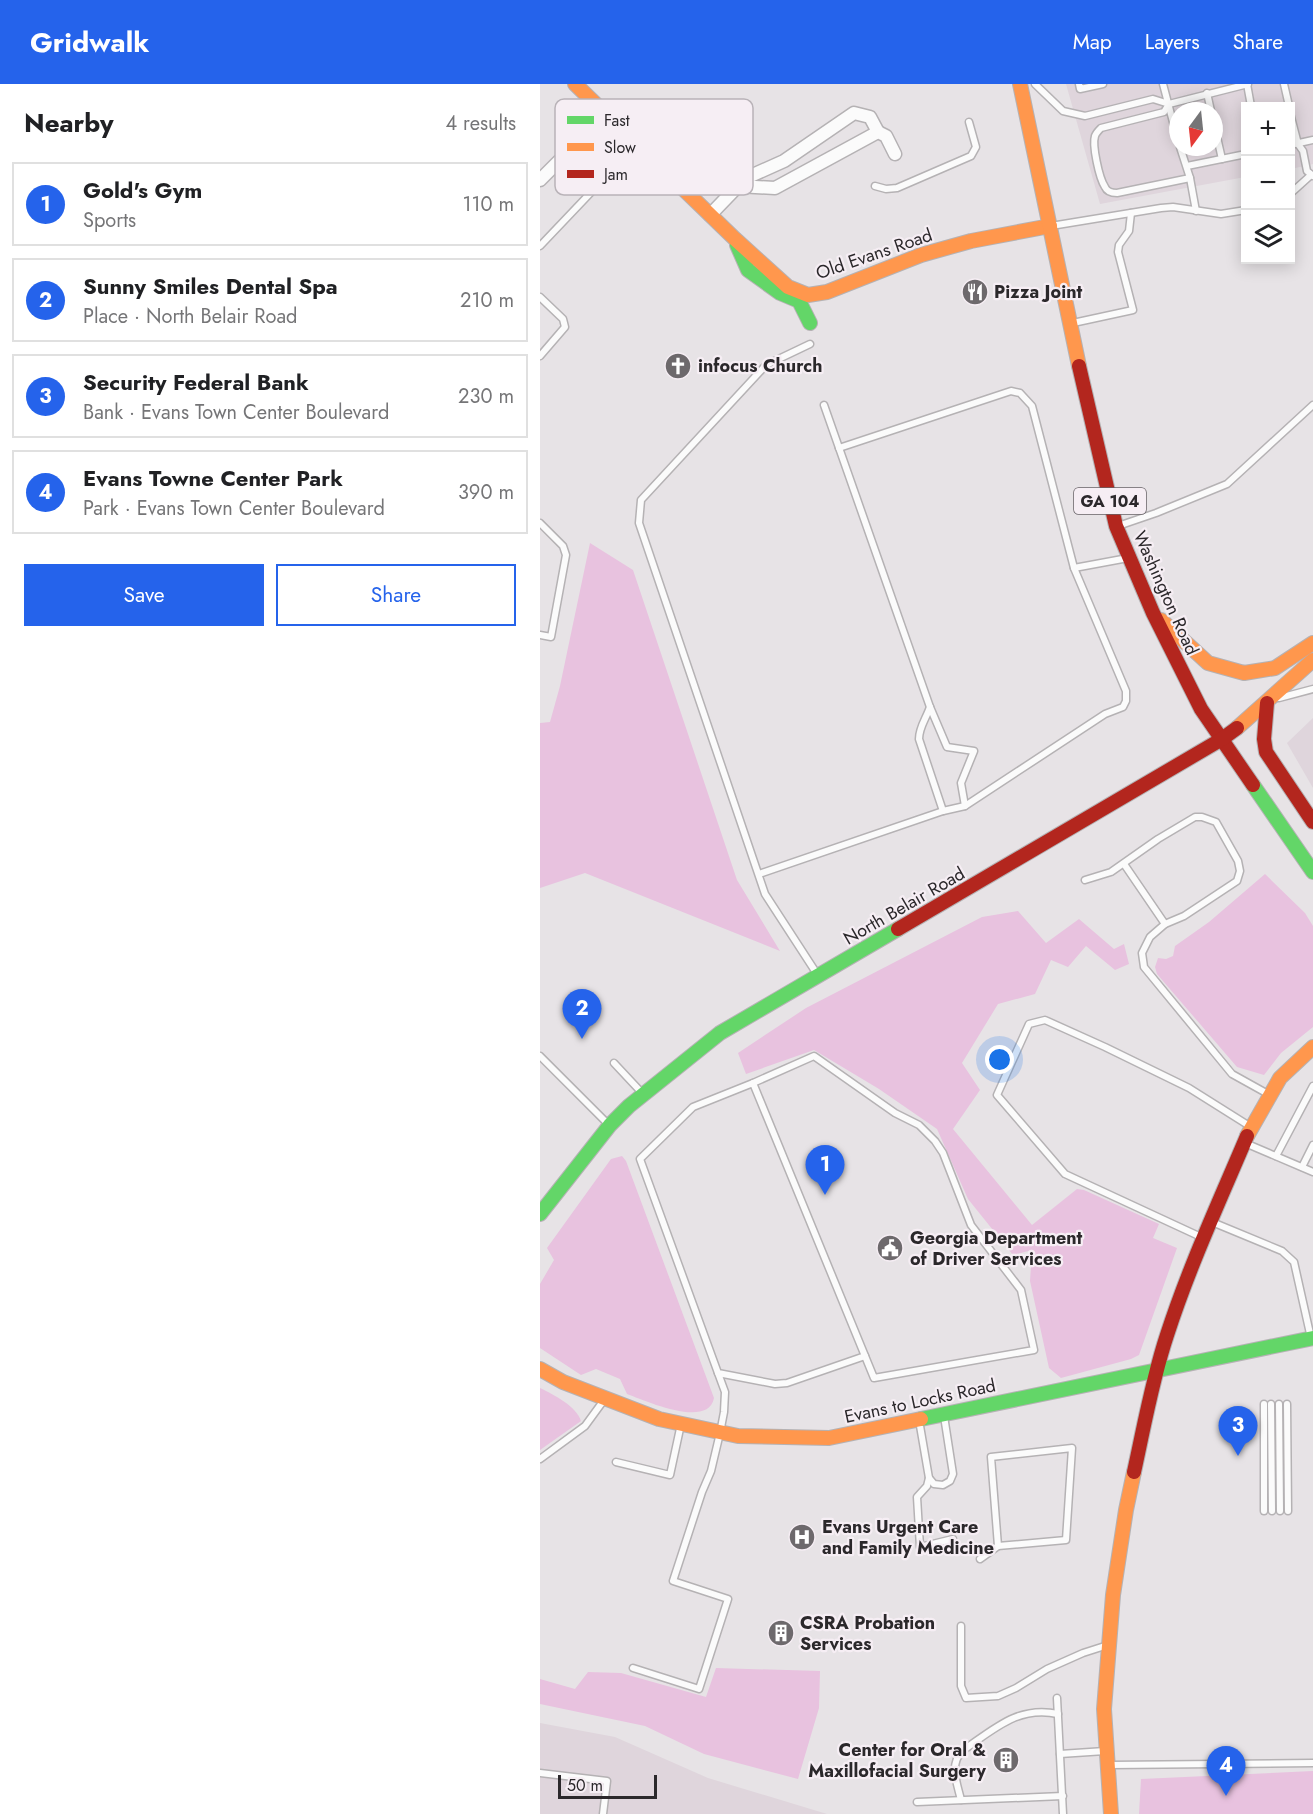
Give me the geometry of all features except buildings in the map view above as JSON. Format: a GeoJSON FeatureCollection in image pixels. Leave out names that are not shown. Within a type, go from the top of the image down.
{"type":"FeatureCollection","features":[{"type":"Feature","properties":{"kind":"street","name":"Old Evans Road"},"geometry":{"type":"LineString","coordinates":[[575,84],[590,99]]}},
{"type":"Feature","properties":{"kind":"street","name":"Washington Road"},"geometry":{"type":"LineString","coordinates":[[1020,84],[1070,324],[1116,526],[1153,613],[1201,709],[1313,873]]}},
{"type":"Feature","properties":{"kind":"street"},"geometry":{"type":"LineString","coordinates":[[753,175],[784,161],[854,113],[870,117],[878,132],[886,136],[895,154]]}},
{"type":"Feature","properties":{"kind":"street"},"geometry":{"type":"LineString","coordinates":[[753,187],[775,188],[878,132]]}},
{"type":"Feature","properties":{"kind":"street"},"geometry":{"type":"LineString","coordinates":[[540,180],[555,165]]}},
{"type":"Feature","properties":{"kind":"street","name":"Old Evans Road"},"geometry":{"type":"LineString","coordinates":[[689,195],[788,287],[808,295],[827,292],[921,255],[1050,226]]}},
{"type":"Feature","properties":{"kind":"street"},"geometry":{"type":"LineString","coordinates":[[710,215],[729,195]]}},
{"type":"Feature","properties":{"kind":"street"},"geometry":{"type":"LineString","coordinates":[[735,238],[748,270],[780,293],[799,301],[810,323]]}},
{"type":"Feature","properties":{"kind":"street"},"geometry":{"type":"LineString","coordinates":[[1153,613],[1208,663],[1244,673],[1275,668],[1313,642]]}},
{"type":"Feature","properties":{"kind":"street","name":"North Belair Road"},"geometry":{"type":"LineString","coordinates":[[540,1214],[610,1125],[643,1094],[720,1034],[1222,739],[1268,702],[1313,660]]}},
{"type":"Feature","properties":{"kind":"street"},"geometry":{"type":"LineString","coordinates":[[1268,702],[1264,739],[1266,752],[1313,822]]}},
{"type":"Feature","properties":{"kind":"street"},"geometry":{"type":"LineString","coordinates":[[1111,1814],[1104,1709],[1113,1595],[1126,1510],[1157,1369],[1167,1334],[1203,1238],[1251,1128],[1280,1078],[1313,1047]]}},
{"type":"Feature","properties":{"kind":"street","name":"Evans to Locks Road"},"geometry":{"type":"LineString","coordinates":[[540,1369],[604,1400],[659,1419],[738,1436],[829,1438],[1312,1338]]}},
{"type":"Feature","properties":{"kind":"lane"},"geometry":{"type":"LineString","coordinates":[[1035,84],[1063,111],[1085,116],[1153,99],[1169,104]]}},
{"type":"Feature","properties":{"kind":"lane"},"geometry":{"type":"LineString","coordinates":[[1079,84],[1080,89],[1103,84]]}},
{"type":"Feature","properties":{"kind":"lane"},"geometry":{"type":"LineString","coordinates":[[1162,84],[1169,104]]}},
{"type":"Feature","properties":{"kind":"lane"},"geometry":{"type":"LineString","coordinates":[[1176,102],[1247,84],[1250,102]]}},
{"type":"Feature","properties":{"kind":"lane"},"geometry":{"type":"LineString","coordinates":[[1284,84],[1288,102]]}},
{"type":"Feature","properties":{"kind":"lane"},"geometry":{"type":"LineString","coordinates":[[1207,93],[1209,102]]}},
{"type":"Feature","properties":{"kind":"lane"},"geometry":{"type":"LineString","coordinates":[[1169,104],[1164,112],[1101,128],[1095,135],[1094,149],[1102,180],[1105,188],[1117,193],[1190,178]]}},
{"type":"Feature","properties":{"kind":"lane"},"geometry":{"type":"LineString","coordinates":[[875,186],[885,189],[897,188],[971,156],[976,147],[969,122]]}},
{"type":"Feature","properties":{"kind":"lane"},"geometry":{"type":"LineString","coordinates":[[1295,144],[1313,140]]}},
{"type":"Feature","properties":{"kind":"lane"},"geometry":{"type":"LineString","coordinates":[[1295,145],[1303,151],[1307,171],[1312,175],[1295,190]]}},
{"type":"Feature","properties":{"kind":"lane"},"geometry":{"type":"LineString","coordinates":[[1187,166],[1241,155]]}},
{"type":"Feature","properties":{"kind":"lane"},"geometry":{"type":"LineString","coordinates":[[1183,156],[1196,210]]}},
{"type":"Feature","properties":{"kind":"lane"},"geometry":{"type":"LineString","coordinates":[[540,246],[588,195]]}},
{"type":"Feature","properties":{"kind":"lane"},"geometry":{"type":"LineString","coordinates":[[1050,226],[1173,207],[1221,214],[1241,211]]}},
{"type":"Feature","properties":{"kind":"lane"},"geometry":{"type":"LineString","coordinates":[[1070,324],[1133,310],[1118,252],[1119,245],[1129,231],[1131,213]]}},
{"type":"Feature","properties":{"kind":"lane"},"geometry":{"type":"LineString","coordinates":[[540,297],[564,319],[565,327],[540,356]]}},
{"type":"Feature","properties":{"kind":"lane"},"geometry":{"type":"LineString","coordinates":[[810,344],[766,365],[641,500],[639,523],[765,894],[819,977]]}},
{"type":"Feature","properties":{"kind":"lane"},"geometry":{"type":"LineString","coordinates":[[759,874],[943,811],[965,806],[1105,714],[1123,707],[1126,701],[1126,692],[1074,568],[1032,406],[1020,393],[1011,391],[839,448]]}},
{"type":"Feature","properties":{"kind":"lane"},"geometry":{"type":"LineString","coordinates":[[824,405],[930,707],[947,747],[974,751],[961,783],[965,806]]}},
{"type":"Feature","properties":{"kind":"lane"},"geometry":{"type":"LineString","coordinates":[[1116,526],[1156,513],[1227,484],[1313,405]]}},
{"type":"Feature","properties":{"kind":"lane"},"geometry":{"type":"LineString","coordinates":[[540,523],[563,546],[566,555],[551,637],[540,635]]}},
{"type":"Feature","properties":{"kind":"lane"},"geometry":{"type":"LineString","coordinates":[[1074,568],[1128,557]]}},
{"type":"Feature","properties":{"kind":"lane"},"geometry":{"type":"LineString","coordinates":[[1268,702],[1313,689]]}},
{"type":"Feature","properties":{"kind":"lane"},"geometry":{"type":"LineString","coordinates":[[930,707],[927,718],[919,730],[919,739],[943,811]]}},
{"type":"Feature","properties":{"kind":"lane"},"geometry":{"type":"LineString","coordinates":[[1085,880],[1111,872],[1158,839],[1195,817],[1216,822],[1238,861],[1240,872],[1237,881],[1184,916],[1165,924],[1150,937],[1142,953],[1144,967],[1232,1074],[1270,1095]]}},
{"type":"Feature","properties":{"kind":"lane"},"geometry":{"type":"LineString","coordinates":[[1124,864],[1165,924]]}},
{"type":"Feature","properties":{"kind":"lane"},"geometry":{"type":"LineString","coordinates":[[1203,1238],[1065,1174],[997,1095],[1029,1024],[1045,1020],[1189,1088],[1251,1128]]}},
{"type":"Feature","properties":{"kind":"lane"},"geometry":{"type":"LineString","coordinates":[[540,1056],[610,1125]]}},
{"type":"Feature","properties":{"kind":"lane"},"geometry":{"type":"LineString","coordinates":[[633,1668],[699,1689],[728,1599],[673,1581],[711,1471],[724,1412],[725,1392],[640,1159],[693,1107],[814,1056],[895,1113],[919,1125],[943,1153],[971,1225],[1021,1290],[1034,1350],[874,1378],[753,1083]]}},
{"type":"Feature","properties":{"kind":"lane"},"geometry":{"type":"LineString","coordinates":[[614,1063],[643,1094]]}},
{"type":"Feature","properties":{"kind":"lane"},"geometry":{"type":"LineString","coordinates":[[1276,1156],[1313,1086]]}},
{"type":"Feature","properties":{"kind":"lane"},"geometry":{"type":"LineString","coordinates":[[1306,1099],[1313,1107]]}},
{"type":"Feature","properties":{"kind":"lane"},"geometry":{"type":"LineString","coordinates":[[1245,1142],[1313,1172]]}},
{"type":"Feature","properties":{"kind":"lane"},"geometry":{"type":"LineString","coordinates":[[1302,1167],[1313,1145]]}},
{"type":"Feature","properties":{"kind":"lane"},"geometry":{"type":"LineString","coordinates":[[1210,1222],[1282,1251],[1294,1262],[1312,1338]]}},
{"type":"Feature","properties":{"kind":"lane"},"geometry":{"type":"LineString","coordinates":[[718,1373],[775,1384],[787,1383],[865,1356]]}},
{"type":"Feature","properties":{"kind":"lane"},"geometry":{"type":"LineString","coordinates":[[540,1459],[585,1426],[604,1400]]}},
{"type":"Feature","properties":{"kind":"lane"},"geometry":{"type":"LineString","coordinates":[[1264,1404],[1264,1511]]}},
{"type":"Feature","properties":{"kind":"lane"},"geometry":{"type":"LineString","coordinates":[[1271,1404],[1272,1511]]}},
{"type":"Feature","properties":{"kind":"lane"},"geometry":{"type":"LineString","coordinates":[[1279,1404],[1280,1511]]}},
{"type":"Feature","properties":{"kind":"lane"},"geometry":{"type":"LineString","coordinates":[[1287,1404],[1288,1511]]}},
{"type":"Feature","properties":{"kind":"lane"},"geometry":{"type":"LineString","coordinates":[[929,1478],[931,1482],[938,1485],[948,1484],[953,1478],[943,1414]]}},
{"type":"Feature","properties":{"kind":"lane"},"geometry":{"type":"LineString","coordinates":[[919,1419],[929,1478],[927,1486],[917,1497],[920,1547],[953,1539]]}},
{"type":"Feature","properties":{"kind":"lane"},"geometry":{"type":"LineString","coordinates":[[616,1462],[670,1475],[681,1424]]}},
{"type":"Feature","properties":{"kind":"lane"},"geometry":{"type":"LineString","coordinates":[[980,1559],[998,1546],[1066,1540],[1072,1448],[991,1457],[998,1546]]}},
{"type":"Feature","properties":{"kind":"lane"},"geometry":{"type":"LineString","coordinates":[[961,1626],[961,1686],[966,1698],[998,1696],[1047,1669],[1108,1645]]}},
{"type":"Feature","properties":{"kind":"lane"},"geometry":{"type":"LineString","coordinates":[[1057,1698],[1063,1814]]}},
{"type":"Feature","properties":{"kind":"lane"},"geometry":{"type":"LineString","coordinates":[[961,1800],[954,1767],[957,1756],[962,1751],[1010,1718],[1033,1711],[1058,1714]]}},
{"type":"Feature","properties":{"kind":"lane"},"geometry":{"type":"LineString","coordinates":[[1060,1754],[1107,1751]]}},
{"type":"Feature","properties":{"kind":"lane"},"geometry":{"type":"LineString","coordinates":[[1108,1765],[1313,1763]]}},
{"type":"Feature","properties":{"kind":"lane"},"geometry":{"type":"LineString","coordinates":[[540,1773],[607,1781],[603,1814]]}},
{"type":"Feature","properties":{"kind":"lane"},"geometry":{"type":"LineString","coordinates":[[916,1802],[1063,1796]]}},
{"type":"Feature","properties":{"kind":"shaded area"},"geometry":{"type":"Polygon","coordinates":[[[1066,84],[1313,84],[1313,164],[1295,168],[1295,102],[1241,102],[1241,178],[1100,204],[1066,84]]]}},
{"type":"Feature","properties":{"kind":"shaded area"},"geometry":{"type":"Polygon","coordinates":[[[590,543],[633,570],[737,880],[780,951],[585,873],[540,888],[540,723],[550,722],[560,686],[590,543]]]}},
{"type":"Feature","properties":{"kind":"shaded area"},"geometry":{"type":"Polygon","coordinates":[[[1313,718],[1313,788],[1287,743],[1313,718]]]}},
{"type":"Feature","properties":{"kind":"shaded area"},"geometry":{"type":"Polygon","coordinates":[[[1265,874],[1305,913],[1313,926],[1313,1027],[1281,1053],[1264,1075],[1237,1067],[1157,974],[1155,967],[1158,958],[1166,959],[1173,956],[1175,946],[1209,922],[1265,874]]]}},
{"type":"Feature","properties":{"kind":"shaded area"},"geometry":{"type":"Polygon","coordinates":[[[1018,911],[1046,943],[1079,919],[1114,949],[1124,944],[1129,964],[1115,970],[1086,946],[1068,967],[1051,960],[1035,994],[998,1004],[962,1063],[980,1090],[953,1129],[1032,1225],[1077,1189],[1084,1190],[1159,1224],[1153,1238],[1177,1248],[1139,1355],[1061,1378],[1049,1368],[1030,1281],[1032,1250],[1013,1255],[968,1199],[937,1129],[879,1089],[814,1050],[746,1074],[738,1053],[806,1008],[982,917],[1018,911]]]}},
{"type":"Feature","properties":{"kind":"shaded area"},"geometry":{"type":"Polygon","coordinates":[[[622,1156],[626,1161],[714,1398],[709,1407],[701,1411],[689,1412],[661,1407],[627,1394],[620,1379],[596,1369],[581,1375],[540,1348],[540,1284],[554,1260],[547,1248],[611,1159],[622,1156]]]}},
{"type":"Feature","properties":{"kind":"shaded area"},"geometry":{"type":"Polygon","coordinates":[[[540,1388],[570,1406],[581,1421],[540,1450],[540,1388]]]}},
{"type":"Feature","properties":{"kind":"shaded area"},"geometry":{"type":"Polygon","coordinates":[[[716,1668],[820,1671],[819,1708],[798,1779],[704,1754],[645,1726],[540,1704],[540,1679],[575,1689],[588,1672],[621,1673],[706,1697],[716,1668]]]}},
{"type":"Feature","properties":{"kind":"shaded area"},"geometry":{"type":"Polygon","coordinates":[[[540,1723],[615,1737],[708,1778],[827,1814],[540,1814],[540,1723]]]}},
{"type":"Feature","properties":{"kind":"shaded area"},"geometry":{"type":"Polygon","coordinates":[[[1313,1771],[1313,1814],[1139,1814],[1141,1779],[1313,1771]]]}},
{"type":"Feature","properties":{"kind":"traffic: fast"},"geometry":{"type":"LineString","coordinates":[[737,245],[748,270],[780,293],[799,301],[810,323]]}},
{"type":"Feature","properties":{"kind":"traffic: fast"},"geometry":{"type":"LineString","coordinates":[[1253,785],[1313,872]]}},
{"type":"Feature","properties":{"kind":"traffic: fast"},"geometry":{"type":"LineString","coordinates":[[540,1214],[610,1125],[629,1106],[720,1033],[898,929]]}},
{"type":"Feature","properties":{"kind":"traffic: fast"},"geometry":{"type":"LineString","coordinates":[[921,1419],[1313,1338]]}},
{"type":"Feature","properties":{"kind":"traffic: slow"},"geometry":{"type":"LineString","coordinates":[[575,84],[590,99]]}},
{"type":"Feature","properties":{"kind":"traffic: slow"},"geometry":{"type":"LineString","coordinates":[[1020,84],[1079,366]]}},
{"type":"Feature","properties":{"kind":"traffic: slow"},"geometry":{"type":"LineString","coordinates":[[690,195],[788,287],[808,295],[827,292],[921,255],[971,241],[1050,226]]}},
{"type":"Feature","properties":{"kind":"traffic: slow"},"geometry":{"type":"LineString","coordinates":[[1161,620],[1208,663],[1244,673],[1275,668],[1313,643]]}},
{"type":"Feature","properties":{"kind":"traffic: slow"},"geometry":{"type":"LineString","coordinates":[[1237,728],[1313,660]]}},
{"type":"Feature","properties":{"kind":"traffic: slow"},"geometry":{"type":"LineString","coordinates":[[1247,1136],[1280,1078],[1313,1047]]}},
{"type":"Feature","properties":{"kind":"traffic: slow"},"geometry":{"type":"LineString","coordinates":[[540,1369],[563,1382],[659,1419],[738,1436],[829,1438],[921,1419]]}},
{"type":"Feature","properties":{"kind":"traffic: slow"},"geometry":{"type":"LineString","coordinates":[[1111,1814],[1104,1709],[1113,1595],[1134,1472]]}},
{"type":"Feature","properties":{"kind":"traffic: jam"},"geometry":{"type":"LineString","coordinates":[[1079,366],[1116,526],[1153,613],[1201,709],[1253,785]]}},
{"type":"Feature","properties":{"kind":"traffic: jam"},"geometry":{"type":"LineString","coordinates":[[1267,703],[1264,739],[1266,752],[1313,822]]}},
{"type":"Feature","properties":{"kind":"traffic: jam"},"geometry":{"type":"LineString","coordinates":[[898,929],[1222,739],[1237,728]]}},
{"type":"Feature","properties":{"kind":"traffic: jam"},"geometry":{"type":"LineString","coordinates":[[1134,1472],[1167,1335],[1195,1260],[1247,1136]]}},
{"type":"Feature","properties":{"kind":"place","name":"Pizza Joint"},"geometry":{"type":"Point","coordinates":[975,292]}},
{"type":"Feature","properties":{"kind":"place","name":"infocus Church"},"geometry":{"type":"Point","coordinates":[678,366]}},
{"type":"Feature","properties":{"kind":"place","name":"Sunny Smiles Dental Spa"},"geometry":{"type":"Point","coordinates":[582,1039]}},
{"type":"Feature","properties":{"kind":"place","name":"Gold's Gym"},"geometry":{"type":"Point","coordinates":[825,1195]}},
{"type":"Feature","properties":{"kind":"place","name":"Georgia Department of Driver Services"},"geometry":{"type":"Point","coordinates":[890,1248]}},
{"type":"Feature","properties":{"kind":"place","name":"Security Federal Bank"},"geometry":{"type":"Point","coordinates":[1238,1456]}},
{"type":"Feature","properties":{"kind":"place","name":"Evans Urgent Care and Family Medicine"},"geometry":{"type":"Point","coordinates":[802,1537]}},
{"type":"Feature","properties":{"kind":"place","name":"CSRA Probation Services"},"geometry":{"type":"Point","coordinates":[781,1633]}},
{"type":"Feature","properties":{"kind":"place","name":"Center for Oral & Maxillofacial Surgery"},"geometry":{"type":"Point","coordinates":[1006,1760]}},
{"type":"Feature","properties":{"kind":"place","name":"Evans Towne Center Park"},"geometry":{"type":"Point","coordinates":[1226,1796]}}]}
